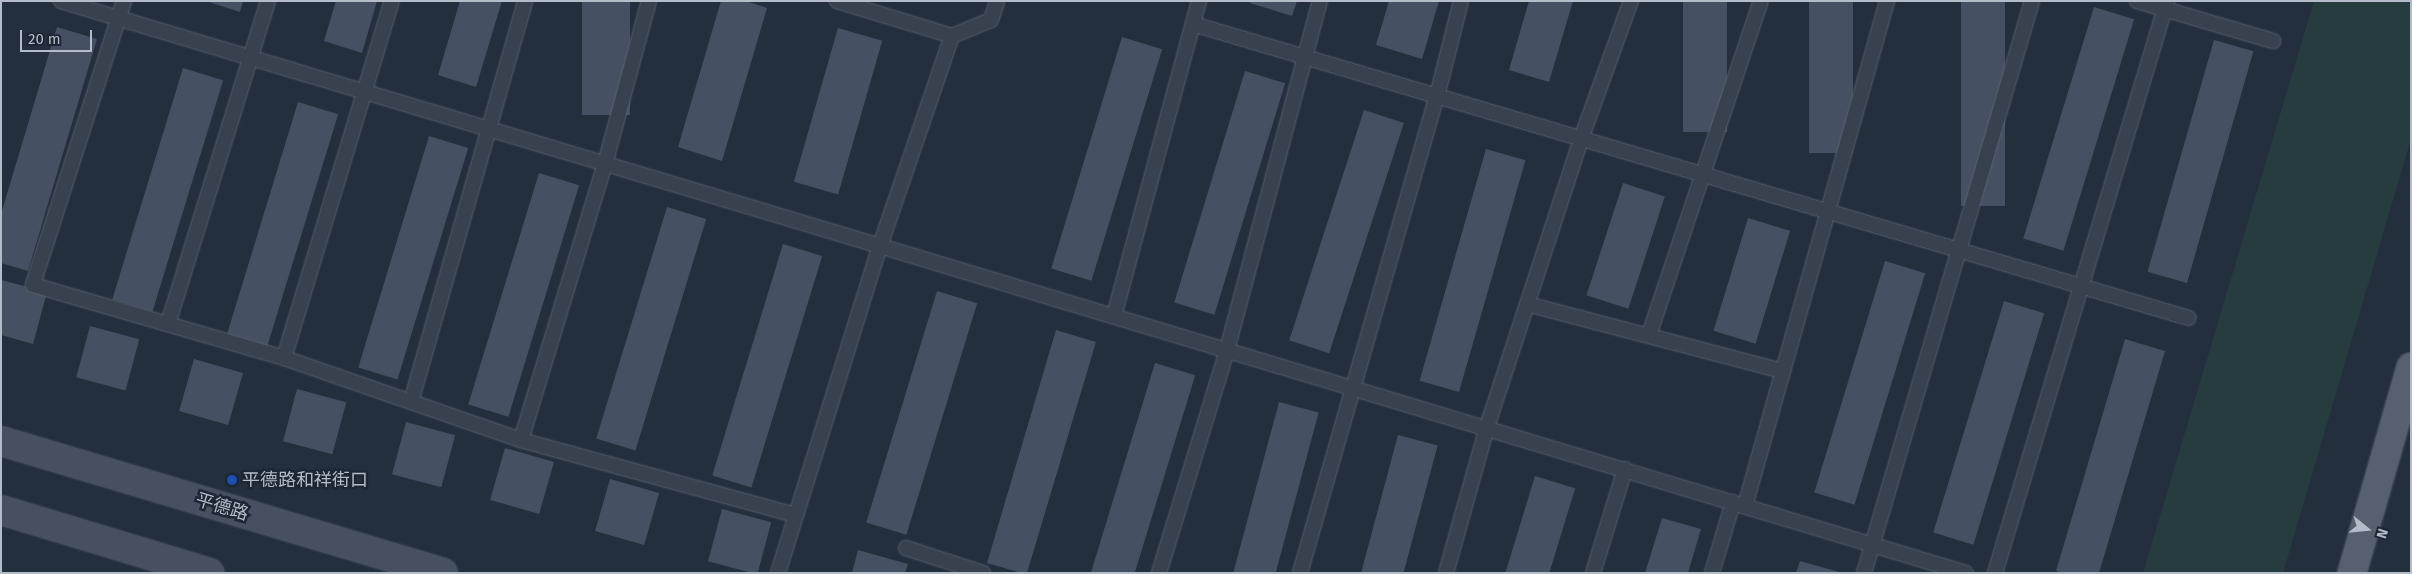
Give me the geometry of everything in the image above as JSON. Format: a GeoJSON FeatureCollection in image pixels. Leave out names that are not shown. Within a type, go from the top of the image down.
{"type":"FeatureCollection","features":[{"type":"Feature","properties":{"kind":"main road"},"geometry":{"type":"LineString","coordinates":[[2352,573],[2411,367]]}},
{"type":"Feature","properties":{"kind":"main road","name":"平德路"},"geometry":{"type":"LineString","coordinates":[[1,441],[444,573]]}},
{"type":"Feature","properties":{"kind":"main road"},"geometry":{"type":"LineString","coordinates":[[1,510],[210,573]]}},
{"type":"Feature","properties":{"kind":"lane"},"geometry":{"type":"LineString","coordinates":[[61,1],[1487,427],[1966,573]]}},
{"type":"Feature","properties":{"kind":"lane"},"geometry":{"type":"LineString","coordinates":[[124,1],[33,284],[284,358],[521,440],[796,515]]}},
{"type":"Feature","properties":{"kind":"lane"},"geometry":{"type":"LineString","coordinates":[[168,324],[252,58],[268,1]]}},
{"type":"Feature","properties":{"kind":"lane"},"geometry":{"type":"LineString","coordinates":[[284,358],[392,1]]}},
{"type":"Feature","properties":{"kind":"lane"},"geometry":{"type":"LineString","coordinates":[[410,402],[526,1]]}},
{"type":"Feature","properties":{"kind":"lane"},"geometry":{"type":"LineString","coordinates":[[521,440],[605,164],[649,1]]}},
{"type":"Feature","properties":{"kind":"lane"},"geometry":{"type":"LineString","coordinates":[[837,1],[952,36],[991,20],[997,1]]}},
{"type":"Feature","properties":{"kind":"lane"},"geometry":{"type":"LineString","coordinates":[[1114,316],[1199,1]]}},
{"type":"Feature","properties":{"kind":"lane"},"geometry":{"type":"LineString","coordinates":[[1159,573],[1227,350],[1320,1]]}},
{"type":"Feature","properties":{"kind":"lane"},"geometry":{"type":"LineString","coordinates":[[1300,573],[1437,96],[1462,1]]}},
{"type":"Feature","properties":{"kind":"lane"},"geometry":{"type":"LineString","coordinates":[[1446,573],[1487,427],[1581,139],[1630,1]]}},
{"type":"Feature","properties":{"kind":"lane"},"geometry":{"type":"LineString","coordinates":[[1649,335],[1761,1]]}},
{"type":"Feature","properties":{"kind":"lane"},"geometry":{"type":"LineString","coordinates":[[1712,573],[1739,504],[1783,371],[1887,1]]}},
{"type":"Feature","properties":{"kind":"lane"},"geometry":{"type":"LineString","coordinates":[[1864,573],[2032,1]]}},
{"type":"Feature","properties":{"kind":"lane"},"geometry":{"type":"LineString","coordinates":[[2137,1],[2166,5],[2273,41]]}},
{"type":"Feature","properties":{"kind":"lane"},"geometry":{"type":"LineString","coordinates":[[1995,573],[2166,5]]}},
{"type":"Feature","properties":{"kind":"lane"},"geometry":{"type":"LineString","coordinates":[[1193,24],[2189,318]]}},
{"type":"Feature","properties":{"kind":"lane"},"geometry":{"type":"LineString","coordinates":[[778,573],[880,246],[952,36]]}},
{"type":"Feature","properties":{"kind":"lane"},"geometry":{"type":"LineString","coordinates":[[1527,304],[1783,371]]}},
{"type":"Feature","properties":{"kind":"lane"},"geometry":{"type":"LineString","coordinates":[[1593,573],[1625,469]]}},
{"type":"Feature","properties":{"kind":"lane"},"geometry":{"type":"LineString","coordinates":[[906,548],[983,573]]}},
{"type":"Feature","properties":{"kind":"green space"},"geometry":{"type":"Polygon","coordinates":[[[2314,1],[2411,1],[2411,139],[2283,573],[2143,573],[2314,1]]]}},
{"type":"Feature","properties":{"kind":"building"},"geometry":{"type":"Polygon","coordinates":[[[206,1],[243,1],[240,12],[206,1]]]}},
{"type":"Feature","properties":{"kind":"building"},"geometry":{"type":"Polygon","coordinates":[[[336,1],[377,1],[362,53],[324,41],[336,1]]]}},
{"type":"Feature","properties":{"kind":"building"},"geometry":{"type":"Polygon","coordinates":[[[460,1],[502,1],[476,87],[438,75],[460,1]]]}},
{"type":"Feature","properties":{"kind":"building"},"geometry":{"type":"Polygon","coordinates":[[[582,1],[630,1],[630,115],[582,115],[582,1]]]}},
{"type":"Feature","properties":{"kind":"building"},"geometry":{"type":"Polygon","coordinates":[[[721,1],[746,1],[767,8],[722,161],[678,147],[721,1]]]}},
{"type":"Feature","properties":{"kind":"building"},"geometry":{"type":"Polygon","coordinates":[[[1251,1],[1297,1],[1292,16],[1250,3],[1251,1]]]}},
{"type":"Feature","properties":{"kind":"building"},"geometry":{"type":"Polygon","coordinates":[[[1389,1],[1439,1],[1422,59],[1376,45],[1389,1]]]}},
{"type":"Feature","properties":{"kind":"building"},"geometry":{"type":"Polygon","coordinates":[[[1529,1],[1573,1],[1549,82],[1509,70],[1529,1]]]}},
{"type":"Feature","properties":{"kind":"building"},"geometry":{"type":"Polygon","coordinates":[[[1683,1],[1727,1],[1727,132],[1683,132],[1683,1]]]}},
{"type":"Feature","properties":{"kind":"building"},"geometry":{"type":"Polygon","coordinates":[[[1809,1],[1853,1],[1853,153],[1809,153],[1809,1]]]}},
{"type":"Feature","properties":{"kind":"building"},"geometry":{"type":"Polygon","coordinates":[[[1961,1],[2005,1],[2005,206],[1961,206],[1961,1]]]}},
{"type":"Feature","properties":{"kind":"building"},"geometry":{"type":"Polygon","coordinates":[[[2094,7],[2134,19],[2063,251],[2023,238],[2094,7]]]}},
{"type":"Feature","properties":{"kind":"building"},"geometry":{"type":"Polygon","coordinates":[[[57,27],[97,39],[28,271],[1,263],[1,214],[57,27]]]}},
{"type":"Feature","properties":{"kind":"building"},"geometry":{"type":"Polygon","coordinates":[[[838,28],[882,41],[838,194],[794,182],[838,28]]]}},
{"type":"Feature","properties":{"kind":"building"},"geometry":{"type":"Polygon","coordinates":[[[1122,37],[1162,49],[1091,281],[1051,268],[1122,37]]]}},
{"type":"Feature","properties":{"kind":"building"},"geometry":{"type":"Polygon","coordinates":[[[2214,40],[2253,51],[2187,283],[2148,272],[2214,40]]]}},
{"type":"Feature","properties":{"kind":"building"},"geometry":{"type":"Polygon","coordinates":[[[183,68],[223,80],[152,312],[112,299],[183,68]]]}},
{"type":"Feature","properties":{"kind":"building"},"geometry":{"type":"Polygon","coordinates":[[[1245,71],[1285,83],[1214,315],[1174,302],[1245,71]]]}},
{"type":"Feature","properties":{"kind":"building"},"geometry":{"type":"Polygon","coordinates":[[[298,102],[338,114],[267,346],[227,333],[298,102]]]}},
{"type":"Feature","properties":{"kind":"building"},"geometry":{"type":"Polygon","coordinates":[[[1364,110],[1404,123],[1329,353],[1289,340],[1364,110]]]}},
{"type":"Feature","properties":{"kind":"building"},"geometry":{"type":"Polygon","coordinates":[[[429,136],[468,148],[397,379],[358,367],[429,136]]]}},
{"type":"Feature","properties":{"kind":"building"},"geometry":{"type":"Polygon","coordinates":[[[1486,149],[1525,160],[1459,392],[1420,381],[1486,149]]]}},
{"type":"Feature","properties":{"kind":"building"},"geometry":{"type":"Polygon","coordinates":[[[539,173],[579,185],[508,417],[468,404],[539,173]]]}},
{"type":"Feature","properties":{"kind":"building"},"geometry":{"type":"Polygon","coordinates":[[[1623,183],[1665,197],[1628,309],[1587,295],[1623,183]]]}},
{"type":"Feature","properties":{"kind":"building"},"geometry":{"type":"Polygon","coordinates":[[[667,207],[706,219],[635,450],[596,438],[667,207]]]}},
{"type":"Feature","properties":{"kind":"building"},"geometry":{"type":"Polygon","coordinates":[[[1748,218],[1790,231],[1756,344],[1714,331],[1748,218]]]}},
{"type":"Feature","properties":{"kind":"building"},"geometry":{"type":"Polygon","coordinates":[[[783,244],[822,256],[751,487],[712,475],[783,244]]]}},
{"type":"Feature","properties":{"kind":"building"},"geometry":{"type":"Polygon","coordinates":[[[1885,261],[1925,273],[1854,505],[1814,492],[1885,261]]]}},
{"type":"Feature","properties":{"kind":"building"},"geometry":{"type":"Polygon","coordinates":[[[1,280],[47,292],[33,344],[1,335],[1,280]]]}},
{"type":"Feature","properties":{"kind":"building"},"geometry":{"type":"Polygon","coordinates":[[[937,291],[977,303],[906,535],[866,522],[937,291]]]}},
{"type":"Feature","properties":{"kind":"building"},"geometry":{"type":"Polygon","coordinates":[[[2004,301],[2044,313],[1973,545],[1933,532],[2004,301]]]}},
{"type":"Feature","properties":{"kind":"building"},"geometry":{"type":"Polygon","coordinates":[[[90,326],[139,339],[126,390],[76,377],[90,326]]]}},
{"type":"Feature","properties":{"kind":"building"},"geometry":{"type":"Polygon","coordinates":[[[1056,330],[1096,342],[1027,573],[1021,573],[987,563],[1056,330]]]}},
{"type":"Feature","properties":{"kind":"building"},"geometry":{"type":"Polygon","coordinates":[[[2125,339],[2165,351],[2099,573],[2063,573],[2056,571],[2125,339]]]}},
{"type":"Feature","properties":{"kind":"building"},"geometry":{"type":"Polygon","coordinates":[[[194,359],[243,373],[228,425],[179,411],[194,359]]]}},
{"type":"Feature","properties":{"kind":"building"},"geometry":{"type":"Polygon","coordinates":[[[1155,363],[1195,375],[1135,573],[1091,572],[1155,363]]]}},
{"type":"Feature","properties":{"kind":"building"},"geometry":{"type":"Polygon","coordinates":[[[297,389],[346,402],[332,454],[283,441],[297,389]]]}},
{"type":"Feature","properties":{"kind":"building"},"geometry":{"type":"Polygon","coordinates":[[[1279,402],[1319,413],[1276,573],[1233,573],[1279,402]]]}},
{"type":"Feature","properties":{"kind":"building"},"geometry":{"type":"Polygon","coordinates":[[[406,422],[455,435],[441,487],[392,474],[406,422]]]}},
{"type":"Feature","properties":{"kind":"building"},"geometry":{"type":"Polygon","coordinates":[[[1398,435],[1438,446],[1403,573],[1361,573],[1398,435]]]}},
{"type":"Feature","properties":{"kind":"building"},"geometry":{"type":"Polygon","coordinates":[[[505,448],[554,462],[539,514],[490,500],[505,448]]]}},
{"type":"Feature","properties":{"kind":"building"},"geometry":{"type":"Polygon","coordinates":[[[1535,476],[1575,488],[1549,573],[1505,573],[1535,476]]]}},
{"type":"Feature","properties":{"kind":"building"},"geometry":{"type":"Polygon","coordinates":[[[610,479],[659,493],[644,545],[595,531],[610,479]]]}},
{"type":"Feature","properties":{"kind":"building"},"geometry":{"type":"Polygon","coordinates":[[[722,509],[771,522],[758,573],[708,561],[722,509]]]}},
{"type":"Feature","properties":{"kind":"building"},"geometry":{"type":"Polygon","coordinates":[[[1662,518],[1701,529],[1688,573],[1645,573],[1662,518]]]}},
{"type":"Feature","properties":{"kind":"building"},"geometry":{"type":"Polygon","coordinates":[[[858,550],[908,564],[905,573],[852,573],[858,550]]]}},
{"type":"Feature","properties":{"kind":"building"},"geometry":{"type":"Polygon","coordinates":[[[1800,561],[1839,572],[1839,573],[1796,573],[1800,561]]]}},
{"type":"Feature","properties":{"kind":"place","name":"平德路和祥街口"},"geometry":{"type":"Point","coordinates":[232,480]}}]}
